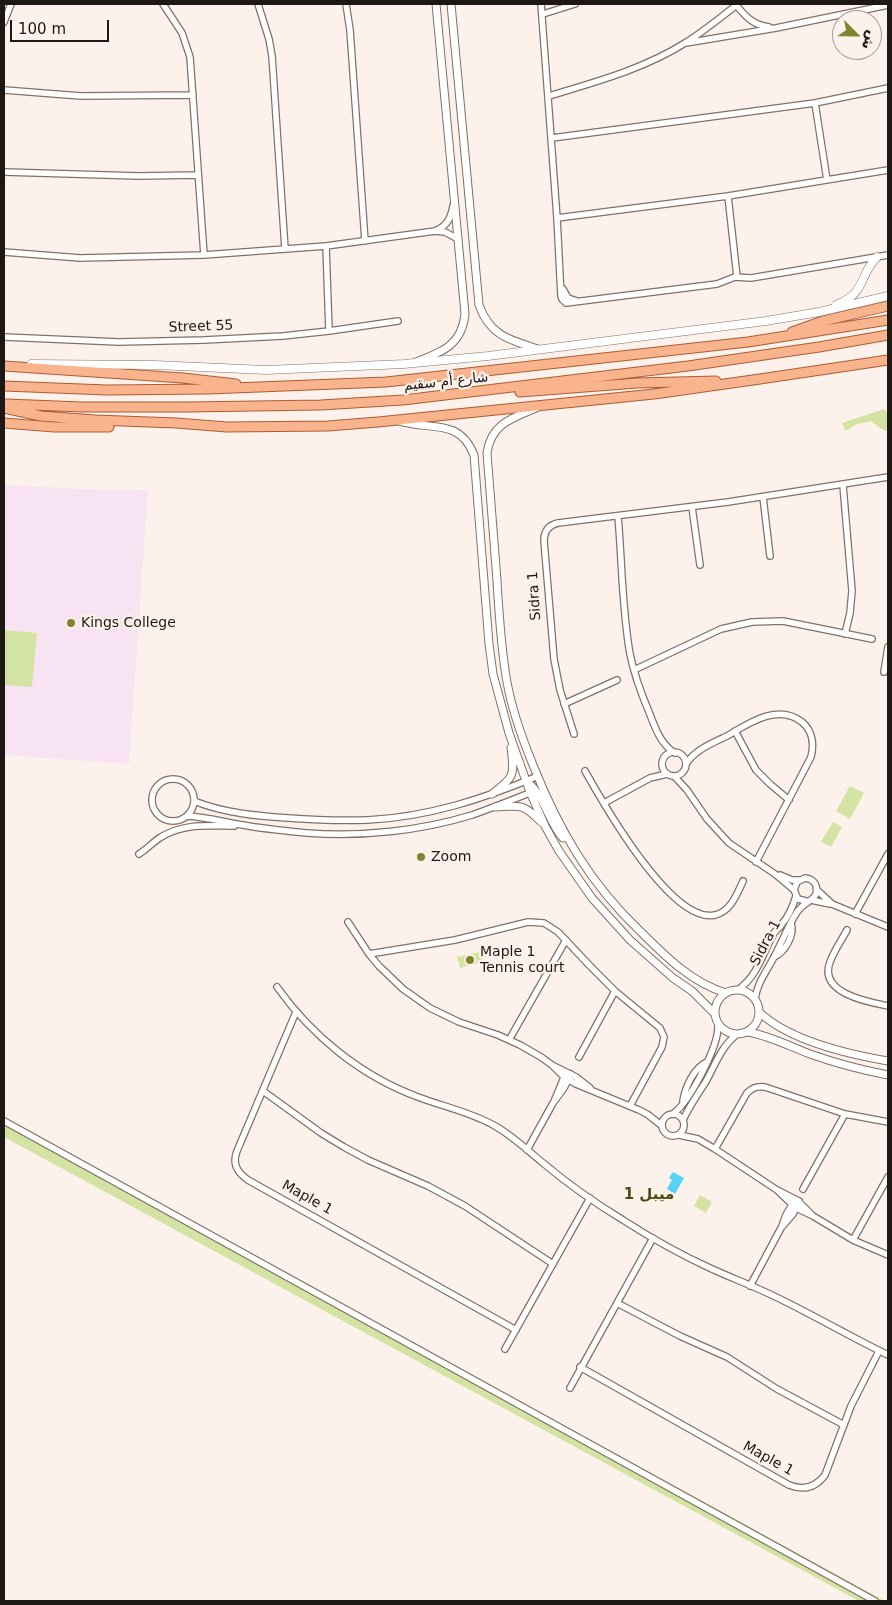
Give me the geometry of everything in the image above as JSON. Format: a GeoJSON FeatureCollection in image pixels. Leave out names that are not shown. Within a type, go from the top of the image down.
{"type":"FeatureCollection","features":[{"type":"Feature","properties":{"kind":"main road"},"geometry":{"type":"LineString","coordinates":[[819,312],[844,301],[855,293],[863,282],[869,267],[877,257]]}},
{"type":"Feature","properties":{"kind":"main road"},"geometry":{"type":"LineString","coordinates":[[5,366],[86,364],[266,370],[412,363],[480,357],[766,321],[819,312],[888,296]]}},
{"type":"Feature","properties":{"kind":"main road"},"geometry":{"type":"LineString","coordinates":[[782,337],[823,321],[888,306]]}},
{"type":"Feature","properties":{"kind":"main road","name":"شارع أم سقيم"},"geometry":{"type":"LineString","coordinates":[[4,386],[158,390],[348,384],[425,378],[782,337],[888,320]]}},
{"type":"Feature","properties":{"kind":"main road","name":"شارع أم سقيم"},"geometry":{"type":"LineString","coordinates":[[4,406],[129,408],[331,404],[403,400],[756,356],[888,335]]}},
{"type":"Feature","properties":{"kind":"main road"},"geometry":{"type":"LineString","coordinates":[[4,423],[54,427],[303,427],[396,420],[654,394],[888,360]]}},
{"type":"Feature","properties":{"kind":"main road","name":"شارع أم سقيم"},"geometry":{"type":"LineString","coordinates":[[5,366],[183,378],[258,388]]}},
{"type":"Feature","properties":{"kind":"main road"},"geometry":{"type":"LineString","coordinates":[[485,391],[529,392],[630,383],[686,381],[739,382]]}},
{"type":"Feature","properties":{"kind":"main road"},"geometry":{"type":"LineString","coordinates":[[4,406],[28,414],[68,418],[227,427]]}},
{"type":"Feature","properties":{"kind":"street"},"geometry":{"type":"LineString","coordinates":[[4,22],[11,4]]}},
{"type":"Feature","properties":{"kind":"street"},"geometry":{"type":"LineString","coordinates":[[163,4],[182,33],[192,67],[204,255]]}},
{"type":"Feature","properties":{"kind":"street"},"geometry":{"type":"LineString","coordinates":[[258,4],[269,39],[272,56],[285,250]]}},
{"type":"Feature","properties":{"kind":"street"},"geometry":{"type":"LineString","coordinates":[[346,4],[350,30],[365,241]]}},
{"type":"Feature","properties":{"kind":"street"},"geometry":{"type":"LineString","coordinates":[[412,363],[441,352],[461,331],[464,320],[455,198],[436,4]]}},
{"type":"Feature","properties":{"kind":"street"},"geometry":{"type":"LineString","coordinates":[[450,4],[477,294],[481,311],[486,321],[494,330],[510,340],[538,349]]}},
{"type":"Feature","properties":{"kind":"street"},"geometry":{"type":"LineString","coordinates":[[541,4],[552,138],[561,296],[563,302],[569,304],[717,284],[736,277],[751,278],[888,255]]}},
{"type":"Feature","properties":{"kind":"street"},"geometry":{"type":"LineString","coordinates":[[543,14],[574,4]]}},
{"type":"Feature","properties":{"kind":"street"},"geometry":{"type":"LineString","coordinates":[[549,96],[620,74],[685,43],[737,4],[745,16],[755,24],[776,28]]}},
{"type":"Feature","properties":{"kind":"street"},"geometry":{"type":"LineString","coordinates":[[685,43],[776,28],[888,5]]}},
{"type":"Feature","properties":{"kind":"street"},"geometry":{"type":"LineString","coordinates":[[552,138],[815,103],[888,88]]}},
{"type":"Feature","properties":{"kind":"street"},"geometry":{"type":"LineString","coordinates":[[4,90],[81,96],[193,95]]}},
{"type":"Feature","properties":{"kind":"street"},"geometry":{"type":"LineString","coordinates":[[815,103],[827,180]]}},
{"type":"Feature","properties":{"kind":"street"},"geometry":{"type":"LineString","coordinates":[[4,172],[139,176],[198,175]]}},
{"type":"Feature","properties":{"kind":"street"},"geometry":{"type":"LineString","coordinates":[[557,218],[728,196],[888,172]]}},
{"type":"Feature","properties":{"kind":"street"},"geometry":{"type":"LineString","coordinates":[[728,196],[736,277]]}},
{"type":"Feature","properties":{"kind":"street"},"geometry":{"type":"LineString","coordinates":[[435,231],[442,228],[450,219],[455,198]]}},
{"type":"Feature","properties":{"kind":"street"},"geometry":{"type":"LineString","coordinates":[[4,252],[80,258],[204,255],[326,246],[435,231],[445,232],[458,239]]}},
{"type":"Feature","properties":{"kind":"street"},"geometry":{"type":"LineString","coordinates":[[326,246],[330,331]]}},
{"type":"Feature","properties":{"kind":"street","name":"Street 55"},"geometry":{"type":"LineString","coordinates":[[4,337],[78,341],[162,341],[283,336],[330,331],[398,320]]}},
{"type":"Feature","properties":{"kind":"street"},"geometry":{"type":"LineString","coordinates":[[545,826],[536,790],[538,776],[522,736],[507,684],[503,657],[487,453],[493,434],[504,422],[548,404]]}},
{"type":"Feature","properties":{"kind":"street"},"geometry":{"type":"LineString","coordinates":[[396,420],[411,425],[440,426],[455,431],[467,442],[474,455],[488,644],[493,674],[509,733],[526,781],[536,790],[570,842],[579,860],[621,912],[648,940],[672,960],[709,987],[726,993]]}},
{"type":"Feature","properties":{"kind":"street","name":"Sidra 1"},"geometry":{"type":"LineString","coordinates":[[574,734],[556,674],[552,644],[544,535],[549,527],[553,524],[692,507],[888,477]]}},
{"type":"Feature","properties":{"kind":"street"},"geometry":{"type":"LineString","coordinates":[[843,485],[852,591],[850,613],[845,634]]}},
{"type":"Feature","properties":{"kind":"street"},"geometry":{"type":"LineString","coordinates":[[763,497],[770,556]]}},
{"type":"Feature","properties":{"kind":"street"},"geometry":{"type":"LineString","coordinates":[[692,507],[700,565]]}},
{"type":"Feature","properties":{"kind":"street"},"geometry":{"type":"LineString","coordinates":[[618,516],[630,655],[641,694],[662,740],[685,760],[687,790]]}},
{"type":"Feature","properties":{"kind":"street"},"geometry":{"type":"LineString","coordinates":[[634,670],[721,629],[752,622],[783,621],[872,640]]}},
{"type":"Feature","properties":{"kind":"street"},"geometry":{"type":"LineString","coordinates":[[884,672],[888,647]]}},
{"type":"Feature","properties":{"kind":"street"},"geometry":{"type":"LineString","coordinates":[[564,704],[617,680]]}},
{"type":"Feature","properties":{"kind":"street"},"geometry":{"type":"LineString","coordinates":[[674,776],[681,774],[698,752],[760,718],[780,714],[797,718],[806,725],[812,739],[811,758],[756,862]]}},
{"type":"Feature","properties":{"kind":"street"},"geometry":{"type":"LineString","coordinates":[[735,731],[756,770],[789,800]]}},
{"type":"Feature","properties":{"kind":"street"},"geometry":{"type":"LineString","coordinates":[[492,794],[509,780],[513,771],[509,733]]}},
{"type":"Feature","properties":{"kind":"street"},"geometry":{"type":"LineString","coordinates":[[662,740],[663,762],[667,774]]}},
{"type":"Feature","properties":{"kind":"street"},"geometry":{"type":"LineString","coordinates":[[650,778],[668,754],[698,752]]}},
{"type":"Feature","properties":{"kind":"street"},"geometry":{"type":"LineString","coordinates":[[586,771],[614,822],[639,857],[690,910],[700,915],[708,916],[722,912],[733,901],[743,881]]}},
{"type":"Feature","properties":{"kind":"street"},"geometry":{"type":"LineString","coordinates":[[604,803],[650,778],[667,774],[674,776],[687,790],[712,825],[729,843],[775,874],[795,893],[798,899],[832,904],[888,927]]}},
{"type":"Feature","properties":{"kind":"street"},"geometry":{"type":"LineString","coordinates":[[194,801],[225,810],[271,817],[344,821],[394,818],[452,807],[538,776]]}},
{"type":"Feature","properties":{"kind":"street"},"geometry":{"type":"LineString","coordinates":[[187,816],[193,807],[192,789],[188,784],[177,779],[161,783],[154,791],[152,801],[153,806],[162,818],[174,821],[187,816],[204,817],[245,826]]}},
{"type":"Feature","properties":{"kind":"street"},"geometry":{"type":"LineString","coordinates":[[139,854],[159,839],[180,829],[202,825],[245,826],[308,833],[337,834],[390,831],[443,822],[495,807],[536,790]]}},
{"type":"Feature","properties":{"kind":"street"},"geometry":{"type":"LineString","coordinates":[[495,807],[520,806],[528,809],[545,826],[575,875],[610,920],[651,960],[692,990],[715,1014]]}},
{"type":"Feature","properties":{"kind":"street"},"geometry":{"type":"LineString","coordinates":[[855,914],[888,854]]}},
{"type":"Feature","properties":{"kind":"street"},"geometry":{"type":"LineString","coordinates":[[775,874],[792,880],[810,879],[814,881],[817,890],[832,904]]}},
{"type":"Feature","properties":{"kind":"street"},"geometry":{"type":"LineString","coordinates":[[738,990],[756,971],[774,932],[782,926],[790,912],[795,886],[800,880]]}},
{"type":"Feature","properties":{"kind":"street"},"geometry":{"type":"LineString","coordinates":[[808,901],[816,894],[817,890]]}},
{"type":"Feature","properties":{"kind":"street","name":"Sidra 1"},"geometry":{"type":"LineString","coordinates":[[755,999],[760,981],[774,957],[785,948],[792,932],[791,923],[798,910],[808,901]]}},
{"type":"Feature","properties":{"kind":"street"},"geometry":{"type":"LineString","coordinates":[[369,954],[455,940],[533,921],[549,925],[615,991],[656,1024],[662,1032],[664,1037],[660,1051],[630,1106]]}},
{"type":"Feature","properties":{"kind":"street"},"geometry":{"type":"LineString","coordinates":[[348,922],[369,954],[403,989],[430,1008],[459,1022],[509,1040],[531,1051],[591,1089],[647,1114],[670,1136],[679,1135],[698,1139],[776,1190],[797,1200],[813,1216]]}},
{"type":"Feature","properties":{"kind":"street"},"geometry":{"type":"LineString","coordinates":[[847,930],[829,963],[829,976],[844,994],[888,1006]]}},
{"type":"Feature","properties":{"kind":"street"},"geometry":{"type":"LineString","coordinates":[[509,1040],[566,940]]}},
{"type":"Feature","properties":{"kind":"street"},"geometry":{"type":"LineString","coordinates":[[277,987],[296,1012],[337,1051],[367,1072],[417,1097],[465,1111],[487,1121],[508,1134],[558,1175],[590,1198],[653,1238],[698,1262],[790,1304],[888,1355]]}},
{"type":"Feature","properties":{"kind":"street"},"geometry":{"type":"LineString","coordinates":[[661,1126],[664,1118],[683,1104],[685,1091],[695,1072],[707,1062],[718,1034],[715,1014],[716,1004],[726,993],[738,990],[748,992],[755,999],[759,1012],[756,1023],[748,1032]]}},
{"type":"Feature","properties":{"kind":"street"},"geometry":{"type":"LineString","coordinates":[[579,1057],[615,991]]}},
{"type":"Feature","properties":{"kind":"street","name":"Maple 1"},"geometry":{"type":"LineString","coordinates":[[296,1012],[235,1157],[236,1168],[239,1173],[248,1180],[516,1330]]}},
{"type":"Feature","properties":{"kind":"street"},"geometry":{"type":"LineString","coordinates":[[759,1012],[775,1025],[793,1034],[834,1048],[888,1062]]}},
{"type":"Feature","properties":{"kind":"street"},"geometry":{"type":"LineString","coordinates":[[718,1025],[723,1030],[736,1035]]}},
{"type":"Feature","properties":{"kind":"street"},"geometry":{"type":"LineString","coordinates":[[679,1135],[684,1129],[684,1122],[721,1051],[736,1035],[748,1032],[769,1037],[830,1061],[888,1075]]}},
{"type":"Feature","properties":{"kind":"street"},"geometry":{"type":"LineString","coordinates":[[527,1150],[553,1103],[562,1092],[568,1076]]}},
{"type":"Feature","properties":{"kind":"street"},"geometry":{"type":"LineString","coordinates":[[715,1149],[744,1097],[754,1087],[764,1086],[845,1114],[888,1122]]}},
{"type":"Feature","properties":{"kind":"street"},"geometry":{"type":"LineString","coordinates":[[262,1091],[332,1140],[356,1154],[416,1180],[466,1206],[553,1264]]}},
{"type":"Feature","properties":{"kind":"street"},"geometry":{"type":"LineString","coordinates":[[647,1114],[681,1117],[698,1139]]}},
{"type":"Feature","properties":{"kind":"street"},"geometry":{"type":"LineString","coordinates":[[803,1189],[845,1114]]}},
{"type":"Feature","properties":{"kind":"street"},"geometry":{"type":"LineString","coordinates":[[4,1121],[875,1601]]}},
{"type":"Feature","properties":{"kind":"street"},"geometry":{"type":"LineString","coordinates":[[853,1240],[888,1177]]}},
{"type":"Feature","properties":{"kind":"street"},"geometry":{"type":"LineString","coordinates":[[776,1190],[794,1207],[813,1216],[833,1230],[888,1255]]}},
{"type":"Feature","properties":{"kind":"street"},"geometry":{"type":"LineString","coordinates":[[505,1350],[590,1198]]}},
{"type":"Feature","properties":{"kind":"street"},"geometry":{"type":"LineString","coordinates":[[750,1286],[781,1228],[791,1217],[797,1200]]}},
{"type":"Feature","properties":{"kind":"street"},"geometry":{"type":"LineString","coordinates":[[570,1388],[653,1238]]}},
{"type":"Feature","properties":{"kind":"street"},"geometry":{"type":"LineString","coordinates":[[617,1303],[680,1336],[728,1357],[777,1389],[844,1425]]}},
{"type":"Feature","properties":{"kind":"street","name":"Maple 1"},"geometry":{"type":"LineString","coordinates":[[580,1367],[795,1488],[800,1488],[812,1486],[825,1476],[860,1387],[879,1351]]}},
{"type":"Feature","properties":{"kind":"shaded area","name":"Kings College"},"geometry":{"type":"Polygon","coordinates":[[[4,485],[148,490],[129,764],[4,755],[4,485]]]}},
{"type":"Feature","properties":{"kind":"green space"},"geometry":{"type":"Polygon","coordinates":[[[884,409],[888,414],[888,431],[881,429],[871,421],[857,424],[845,431],[842,423],[884,409]]]}},
{"type":"Feature","properties":{"kind":"green space"},"geometry":{"type":"Polygon","coordinates":[[[4,630],[37,633],[32,687],[4,685],[4,630]]]}},
{"type":"Feature","properties":{"kind":"green space"},"geometry":{"type":"Polygon","coordinates":[[[850,786],[864,793],[850,819],[836,811],[850,786]]]}},
{"type":"Feature","properties":{"kind":"green space"},"geometry":{"type":"Polygon","coordinates":[[[833,822],[842,827],[831,847],[821,842],[833,822]]]}},
{"type":"Feature","properties":{"kind":"green space","name":"Maple 1 Tennis court"},"geometry":{"type":"Polygon","coordinates":[[[480,952],[483,962],[460,968],[457,957],[480,952]]]}},
{"type":"Feature","properties":{"kind":"green space"},"geometry":{"type":"Polygon","coordinates":[[[4,1119],[885,1601],[859,1601],[4,1137],[4,1119]]]}},
{"type":"Feature","properties":{"kind":"green space"},"geometry":{"type":"Polygon","coordinates":[[[700,1195],[712,1202],[706,1213],[694,1206],[700,1195]]]}},
{"type":"Feature","properties":{"kind":"water"},"geometry":{"type":"Polygon","coordinates":[[[673,1172],[684,1178],[675,1194],[667,1189],[672,1180],[669,1178],[673,1172]]]}},
{"type":"Feature","properties":{"kind":"place","name":"Kings College"},"geometry":{"type":"Point","coordinates":[71,623]}},
{"type":"Feature","properties":{"kind":"place","name":"Zoom"},"geometry":{"type":"Point","coordinates":[421,857]}},
{"type":"Feature","properties":{"kind":"place","name":"Maple 1 Tennis court"},"geometry":{"type":"Point","coordinates":[470,960]}},
{"type":"Feature","properties":{"kind":"district","name":"ميبل 1"},"geometry":{"type":"Point","coordinates":[649,1195]}}]}
